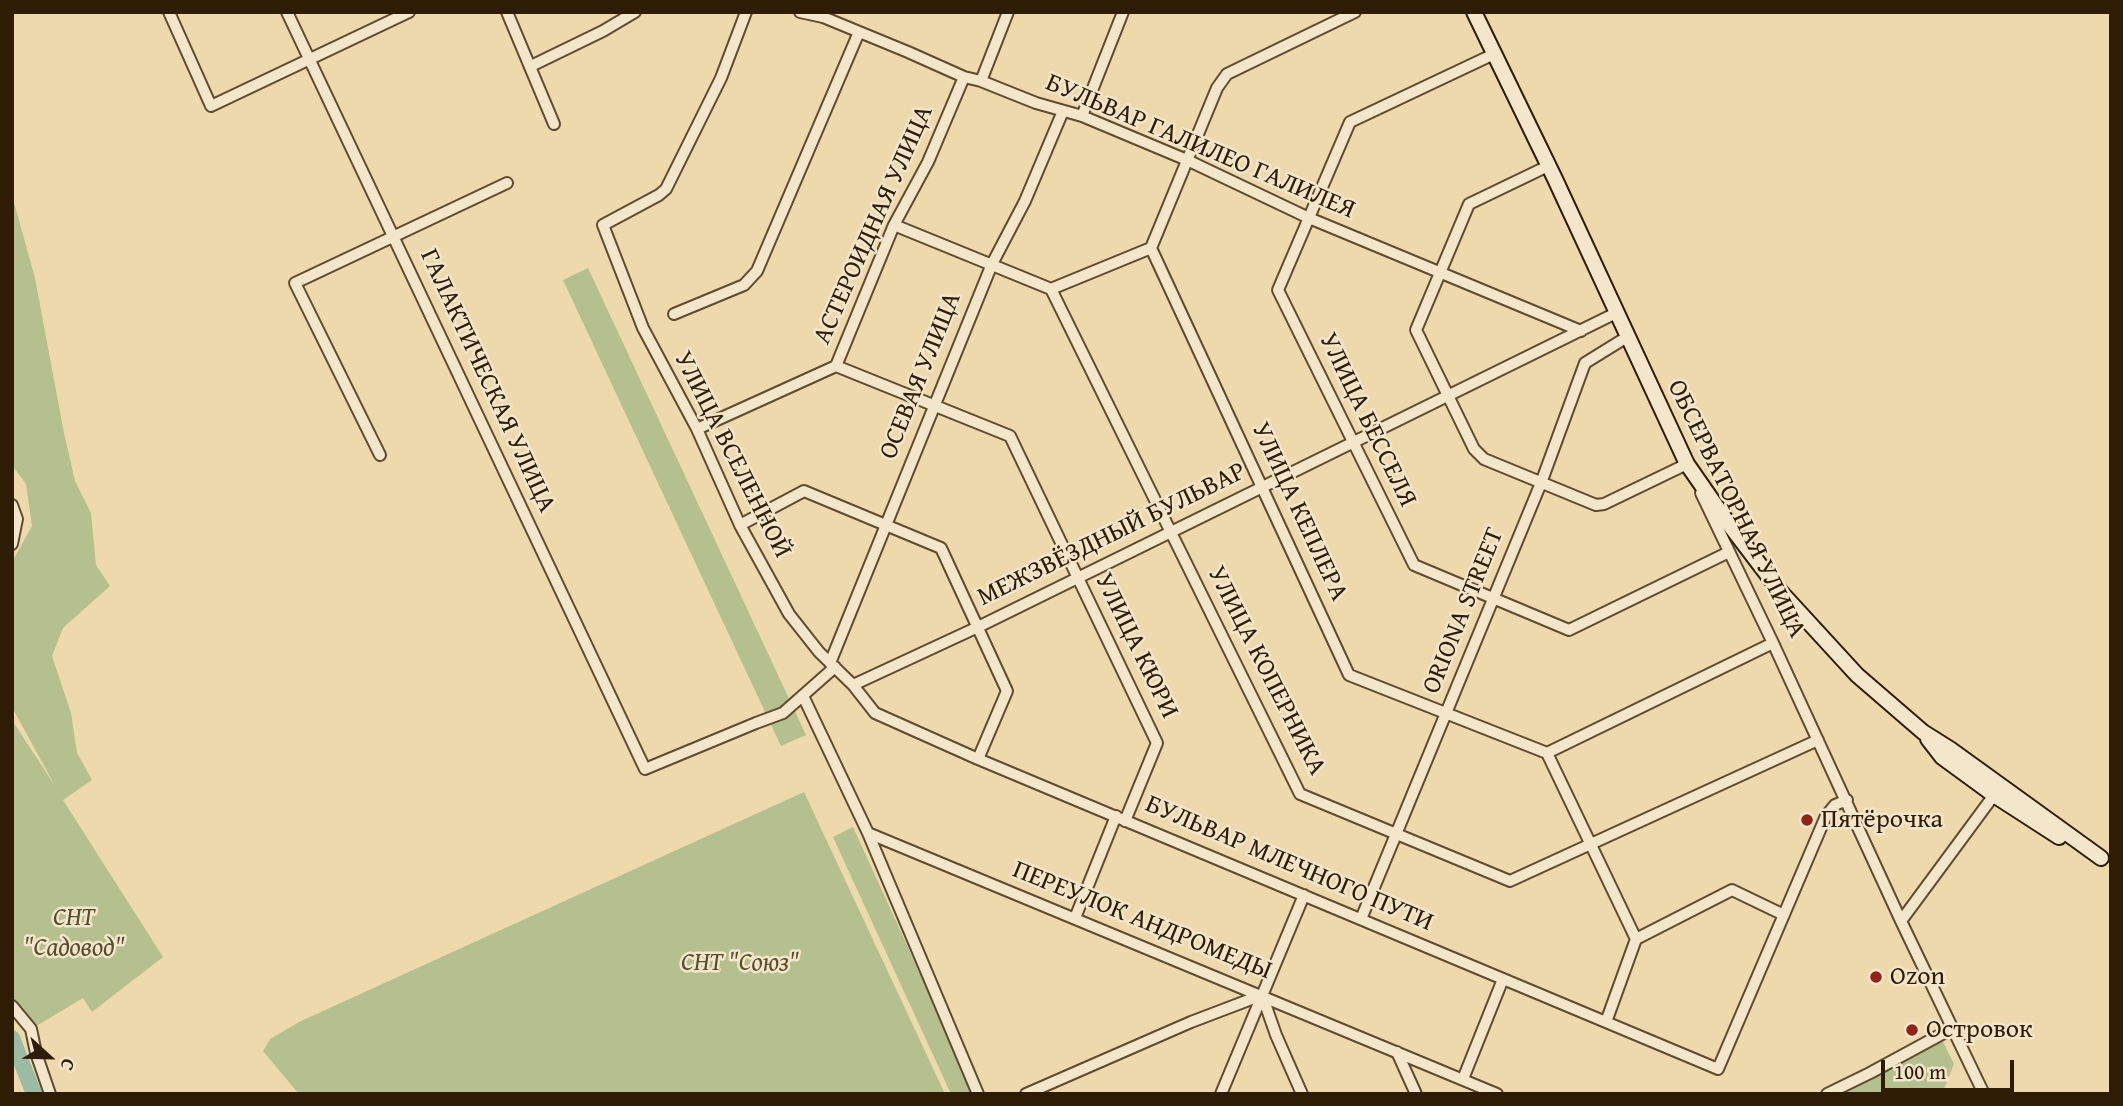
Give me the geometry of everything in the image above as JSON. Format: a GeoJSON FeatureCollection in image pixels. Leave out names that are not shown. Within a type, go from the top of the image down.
{"type":"FeatureCollection","features":[{"type":"Feature","properties":{"kind":"main road","name":"ОБСЕРВАТОРНАЯ УЛИЦА"},"geometry":{"type":"LineString","coordinates":[[1474,12],[1687,464]]}},
{"type":"Feature","properties":{"kind":"main road"},"geometry":{"type":"LineString","coordinates":[[1687,464],[1779,590],[1857,675],[1923,732],[1950,749],[1997,790],[2064,829],[2106,860]]}},
{"type":"Feature","properties":{"kind":"street"},"geometry":{"type":"LineString","coordinates":[[169,12],[211,106],[409,12]]}},
{"type":"Feature","properties":{"kind":"street","name":"ГАЛАКТИЧЕСКАЯ УЛИЦА"},"geometry":{"type":"LineString","coordinates":[[287,12],[645,769],[783,713],[803,696]]}},
{"type":"Feature","properties":{"kind":"street"},"geometry":{"type":"LineString","coordinates":[[508,12],[554,124]]}},
{"type":"Feature","properties":{"kind":"street"},"geometry":{"type":"LineString","coordinates":[[531,66],[603,31],[635,12]]}},
{"type":"Feature","properties":{"kind":"street","name":"УЛИЦА ВСЕЛЕННОЙ"},"geometry":{"type":"LineString","coordinates":[[746,12],[721,78],[666,189],[603,225],[643,328],[697,429],[740,525],[789,614],[832,665],[853,685]]}},
{"type":"Feature","properties":{"kind":"street","name":"БУЛЬВАР ГАЛИЛЕО ГАЛИЛЕЯ"},"geometry":{"type":"LineString","coordinates":[[800,12],[822,17],[908,51],[964,77],[1082,116],[1186,160],[1309,218],[1581,331]]}},
{"type":"Feature","properties":{"kind":"street"},"geometry":{"type":"LineString","coordinates":[[981,81],[1008,12]]}},
{"type":"Feature","properties":{"kind":"street"},"geometry":{"type":"LineString","coordinates":[[1082,116],[1123,12]]}},
{"type":"Feature","properties":{"kind":"street"},"geometry":{"type":"LineString","coordinates":[[894,225],[1051,289],[1151,248],[1217,88],[1227,74],[1355,12]]}},
{"type":"Feature","properties":{"kind":"street"},"geometry":{"type":"LineString","coordinates":[[674,314],[744,285],[757,271],[859,32]]}},
{"type":"Feature","properties":{"kind":"street","name":"УЛИЦА БЕССЕЛЯ"},"geometry":{"type":"LineString","coordinates":[[1494,54],[1350,122],[1278,290],[1413,565],[1569,630],[1729,552]]}},
{"type":"Feature","properties":{"kind":"street","name":"АСТЕРОИДНАЯ УЛИЦА"},"geometry":{"type":"LineString","coordinates":[[697,429],[836,366],[894,225],[928,162],[964,77]]}},
{"type":"Feature","properties":{"kind":"street","name":"ОСЕВАЯ УЛИЦА"},"geometry":{"type":"LineString","coordinates":[[832,665],[885,524],[992,264],[1026,201],[1063,111]]}},
{"type":"Feature","properties":{"kind":"street"},"geometry":{"type":"LineString","coordinates":[[1548,166],[1469,204],[1416,330],[1474,449],[1484,458],[1589,504],[1604,504],[1687,464]]}},
{"type":"Feature","properties":{"kind":"street"},"geometry":{"type":"LineString","coordinates":[[380,454],[295,283],[507,183]]}},
{"type":"Feature","properties":{"kind":"street","name":"УЛИЦА КЕПЛЕРА"},"geometry":{"type":"LineString","coordinates":[[1151,248],[1349,675],[1547,753]]}},
{"type":"Feature","properties":{"kind":"street","name":"УЛИЦА КОПЕРНИКА"},"geometry":{"type":"LineString","coordinates":[[1051,289],[1300,794],[1510,881],[1818,740]]}},
{"type":"Feature","properties":{"kind":"street","name":"МЕЖЗВЁЗДНЫЙ БУЛЬВАР"},"geometry":{"type":"LineString","coordinates":[[853,685],[1616,313]]}},
{"type":"Feature","properties":{"kind":"street","name":"ORIONA STREET"},"geometry":{"type":"LineString","coordinates":[[1362,919],[1541,483],[1586,363],[1627,337]]}},
{"type":"Feature","properties":{"kind":"street","name":"УЛИЦА КЮРИ"},"geometry":{"type":"LineString","coordinates":[[836,366],[1010,436],[1157,743],[1074,918]]}},
{"type":"Feature","properties":{"kind":"street","name":"ОБСЕРВАТОРНАЯ УЛИЦА"},"geometry":{"type":"LineString","coordinates":[[1687,464],[1984,1094]]}},
{"type":"Feature","properties":{"kind":"street"},"geometry":{"type":"LineString","coordinates":[[740,525],[804,491],[941,548],[1007,691],[978,759]]}},
{"type":"Feature","properties":{"kind":"street"},"geometry":{"type":"LineString","coordinates":[[12,505],[17,519],[12,544]]}},
{"type":"Feature","properties":{"kind":"street"},"geometry":{"type":"LineString","coordinates":[[1636,939],[1547,753],[1773,643]]}},
{"type":"Feature","properties":{"kind":"street"},"geometry":{"type":"LineString","coordinates":[[832,665],[803,696],[868,833],[978,1094]]}},
{"type":"Feature","properties":{"kind":"street","name":"БУЛЬВАР МЛЕЧНОГО ПУТИ"},"geometry":{"type":"LineString","coordinates":[[853,685],[875,713],[978,759],[1718,1069],[1784,915]]}},
{"type":"Feature","properties":{"kind":"street"},"geometry":{"type":"LineString","coordinates":[[1901,921],[1997,790]]}},
{"type":"Feature","properties":{"kind":"street"},"geometry":{"type":"LineString","coordinates":[[1606,1022],[1636,939],[1732,890],[1784,915],[1826,816],[1835,805],[1847,800]]}},
{"type":"Feature","properties":{"kind":"street","name":"ПЕРЕУЛОК АНДРОМЕДЫ"},"geometry":{"type":"LineString","coordinates":[[868,833],[1497,1094]]}},
{"type":"Feature","properties":{"kind":"street"},"geometry":{"type":"LineString","coordinates":[[1221,1094],[1304,895]]}},
{"type":"Feature","properties":{"kind":"street"},"geometry":{"type":"LineString","coordinates":[[1463,1079],[1503,979]]}},
{"type":"Feature","properties":{"kind":"street"},"geometry":{"type":"LineString","coordinates":[[1026,1094],[1191,1022],[1262,995]]}},
{"type":"Feature","properties":{"kind":"street"},"geometry":{"type":"LineString","coordinates":[[1262,995],[1302,1094]]}},
{"type":"Feature","properties":{"kind":"street"},"geometry":{"type":"LineString","coordinates":[[12,1006],[31,1029],[36,1054],[50,1094]]}},
{"type":"Feature","properties":{"kind":"street"},"geometry":{"type":"LineString","coordinates":[[1827,1094],[1953,1028]]}},
{"type":"Feature","properties":{"kind":"street"},"geometry":{"type":"LineString","coordinates":[[1397,1052],[1416,1094]]}},
{"type":"Feature","properties":{"kind":"green space","name":"СНТ \"Садовод\""},"geometry":{"type":"Polygon","coordinates":[[[12,195],[35,278],[75,481],[91,513],[96,565],[110,586],[63,628],[52,656],[71,713],[77,753],[92,780],[63,800],[163,957],[92,1012],[83,998],[33,1028],[12,998],[12,720],[55,786],[12,707],[12,562],[32,526],[26,484],[12,465],[12,195]]]}},
{"type":"Feature","properties":{"kind":"green space"},"geometry":{"type":"Polygon","coordinates":[[[588,268],[806,735],[781,746],[563,280],[588,268]]]}},
{"type":"Feature","properties":{"kind":"green space","name":"СНТ \"Союз\""},"geometry":{"type":"Polygon","coordinates":[[[804,792],[945,1094],[299,1094],[263,1051],[270,1039],[301,1021],[804,792]]]}},
{"type":"Feature","properties":{"kind":"green space"},"geometry":{"type":"Polygon","coordinates":[[[853,827],[975,1094],[951,1094],[833,837],[853,827]]]}},
{"type":"Feature","properties":{"kind":"green space"},"geometry":{"type":"Polygon","coordinates":[[[1941,1038],[1954,1064],[1942,1094],[1829,1094],[1941,1038]]]}},
{"type":"Feature","properties":{"kind":"waterway"},"geometry":{"type":"LineString","coordinates":[[12,1038],[34,1094]]}},
{"type":"Feature","properties":{"kind":"place","name":"Пятёрочка"},"geometry":{"type":"Point","coordinates":[1807,820]}},
{"type":"Feature","properties":{"kind":"place","name":"Ozon"},"geometry":{"type":"Point","coordinates":[1876,977]}},
{"type":"Feature","properties":{"kind":"place","name":"Островок"},"geometry":{"type":"Point","coordinates":[1912,1030]}}]}
